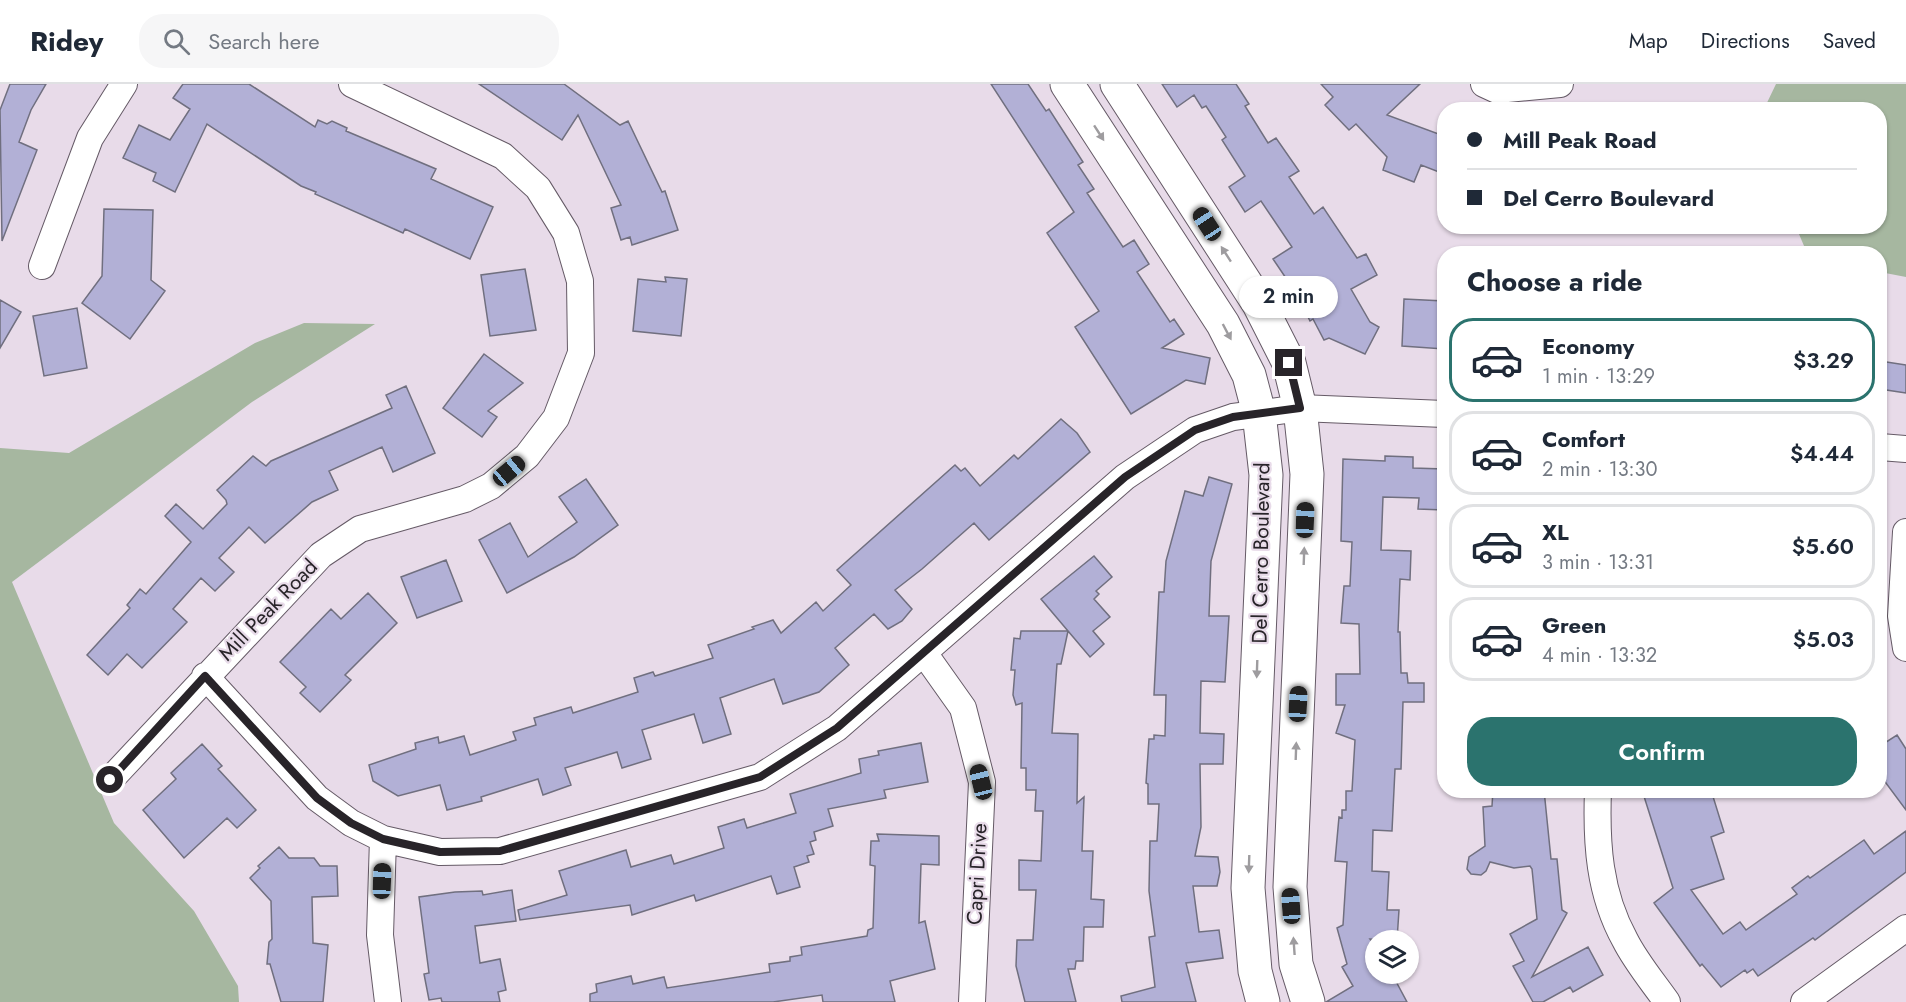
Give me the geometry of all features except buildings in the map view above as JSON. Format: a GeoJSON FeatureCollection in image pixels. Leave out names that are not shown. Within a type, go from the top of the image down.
{"type":"FeatureCollection","features":[{"type":"Feature","properties":{"kind":"street"},"geometry":{"type":"LineString","coordinates":[[42,266],[90,138],[124,84]]}},
{"type":"Feature","properties":{"kind":"street","name":"Mill Peak Road"},"geometry":{"type":"LineString","coordinates":[[110,780],[205,676],[321,555],[360,528],[465,499],[491,486],[527,456],[556,418],[581,353],[580,281],[566,233],[538,188],[503,156],[352,84]]}},
{"type":"Feature","properties":{"kind":"street","name":"Del Cerro Boulevard"},"geometry":{"type":"LineString","coordinates":[[1067,84],[1223,324],[1249,375],[1259,412],[1266,475],[1248,888],[1254,971],[1263,1002]]}},
{"type":"Feature","properties":{"kind":"street","name":"Del Cerro Boulevard"},"geometry":{"type":"LineString","coordinates":[[1116,84],[1259,304],[1289,363],[1300,408],[1307,474],[1290,887],[1296,964],[1308,1002]]}},
{"type":"Feature","properties":{"kind":"street"},"geometry":{"type":"LineString","coordinates":[[1484,84],[1497,90],[1560,84]]}},
{"type":"Feature","properties":{"kind":"street"},"geometry":{"type":"LineString","coordinates":[[205,676],[317,798],[351,823],[383,839],[440,852],[500,851],[760,777],[837,728],[1125,477],[1195,430],[1233,417],[1300,408],[1437,414]]}},
{"type":"Feature","properties":{"kind":"street"},"geometry":{"type":"LineString","coordinates":[[1887,448],[1906,449]]}},
{"type":"Feature","properties":{"kind":"street"},"geometry":{"type":"LineString","coordinates":[[1906,532],[1901,616],[1906,648]]}},
{"type":"Feature","properties":{"kind":"street","name":"Capri Drive"},"geometry":{"type":"LineString","coordinates":[[924,654],[963,708],[981,782],[972,1002]]}},
{"type":"Feature","properties":{"kind":"street"},"geometry":{"type":"LineString","coordinates":[[1598,798],[1600,871],[1611,913],[1626,943],[1667,1002]]}},
{"type":"Feature","properties":{"kind":"street"},"geometry":{"type":"LineString","coordinates":[[383,839],[380,935],[388,1002]]}},
{"type":"Feature","properties":{"kind":"street"},"geometry":{"type":"LineString","coordinates":[[1804,1002],[1906,928]]}},
{"type":"Feature","properties":{"kind":"green space"},"geometry":{"type":"Polygon","coordinates":[[[1776,84],[1906,84],[1906,277],[1887,273],[1887,246],[1804,246],[1799,234],[1887,234],[1887,102],[1767,102],[1776,84]]]}},
{"type":"Feature","properties":{"kind":"green space"},"geometry":{"type":"Polygon","coordinates":[[[304,323],[375,324],[252,402],[12,582],[114,823],[194,911],[238,986],[239,1002],[0,1002],[0,448],[69,453],[255,343],[304,323]]]}},
{"type":"Feature","properties":{"kind":"route"},"geometry":{"type":"LineString","coordinates":[[110,780],[205,676],[317,798],[351,823],[383,839],[440,852],[500,851],[760,777],[837,728],[1125,477],[1195,430],[1233,417],[1300,408],[1289,363]]}}]}
